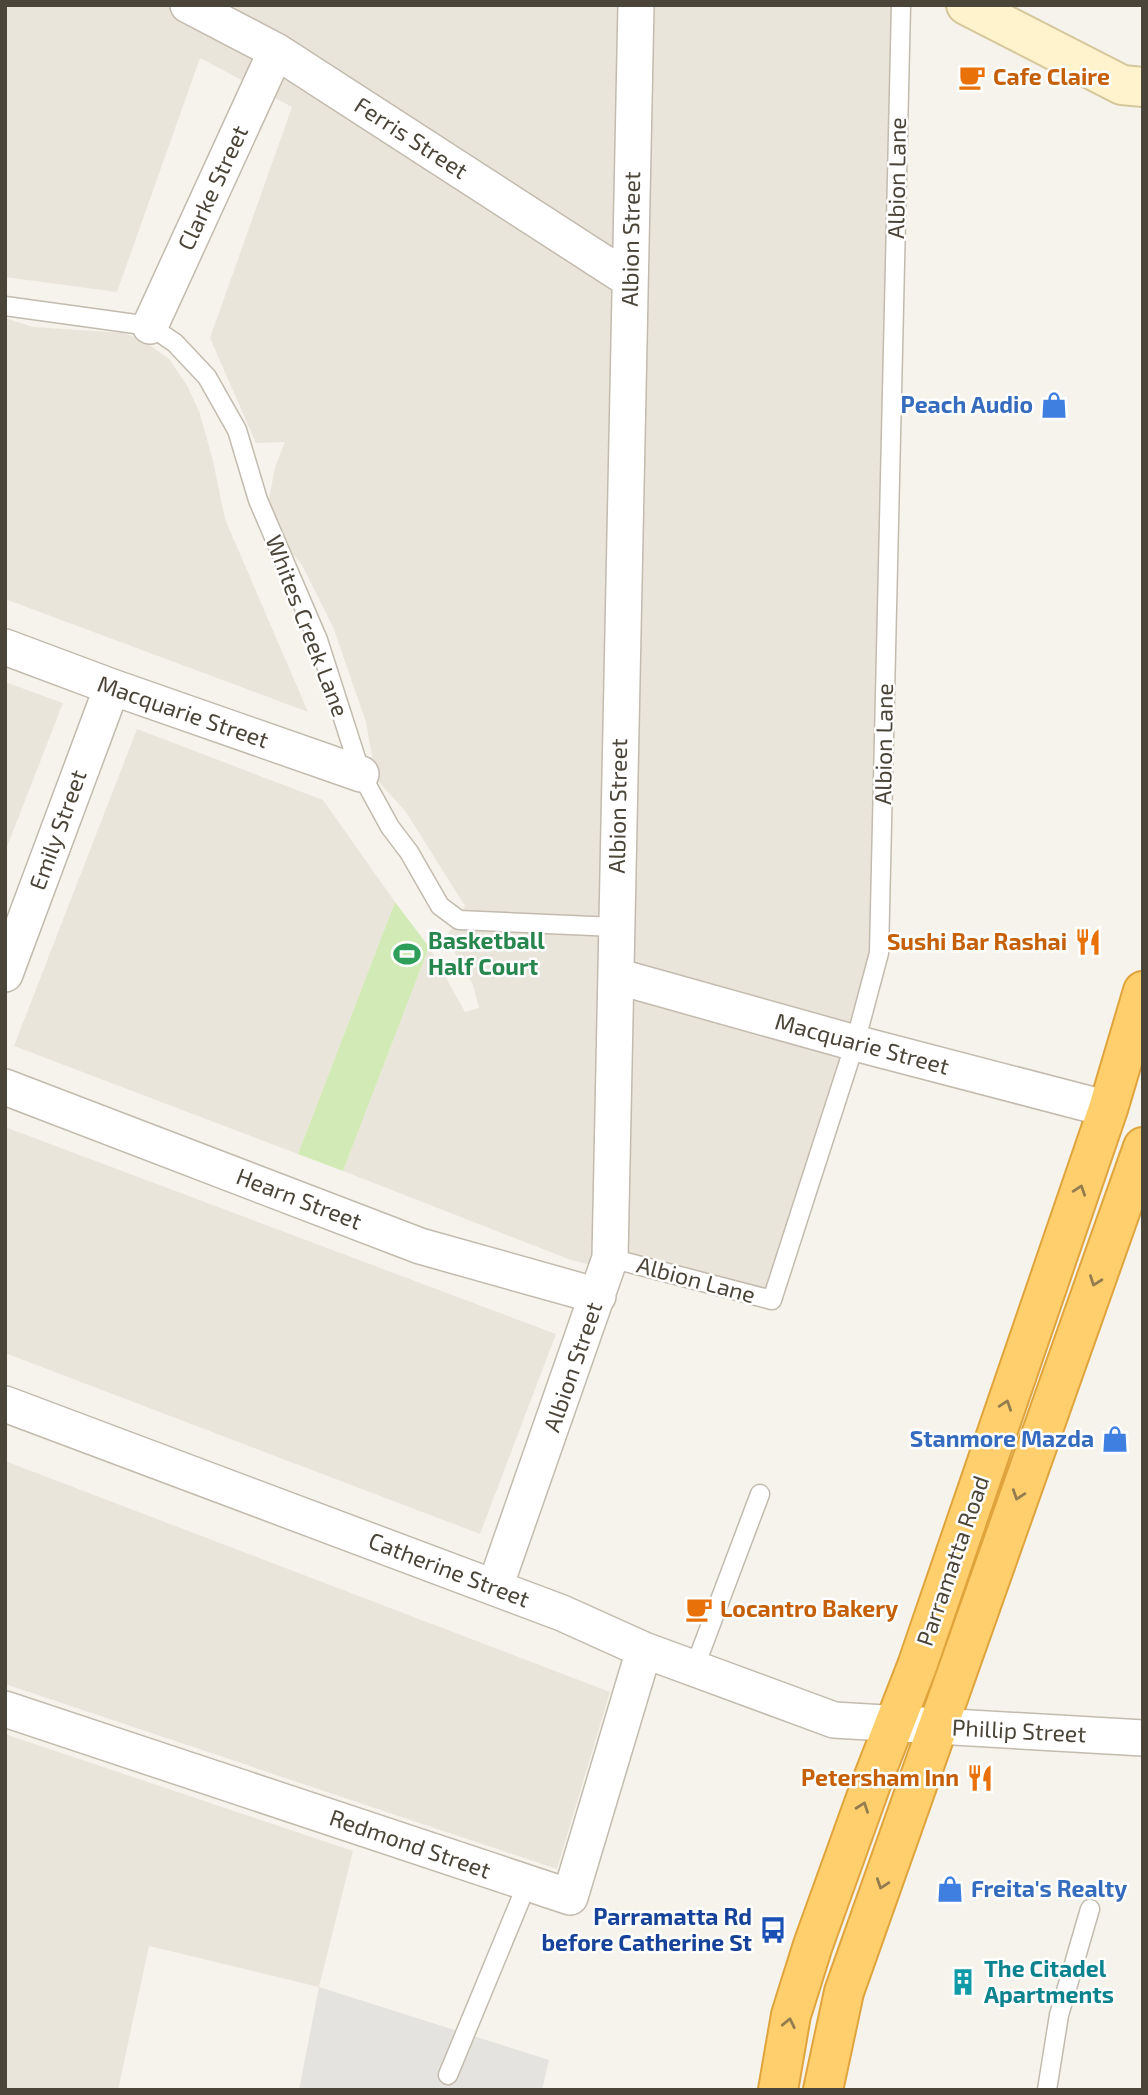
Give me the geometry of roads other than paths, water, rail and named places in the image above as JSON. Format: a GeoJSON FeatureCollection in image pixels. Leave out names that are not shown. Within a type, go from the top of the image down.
{"type":"FeatureCollection","features":[{"type":"Feature","properties":{"kind":"highway","name":"Parramatta Road"},"geometry":{"type":"LineString","coordinates":[[778,2090],[794,2004],[845,1857],[917,1666],[1108,1110],[1143,991]]}},
{"type":"Feature","properties":{"kind":"highway","name":"Parramatta Road"},"geometry":{"type":"LineString","coordinates":[[823,2090],[844,1992],[1143,1147]]}},
{"type":"Feature","properties":{"kind":"street","name":"Ferris Street"},"geometry":{"type":"LineString","coordinates":[[188,5],[276,51],[630,280]]}},
{"type":"Feature","properties":{"kind":"street","name":"Albion Street"},"geometry":{"type":"LineString","coordinates":[[495,1587],[610,1258],[636,5]]}},
{"type":"Feature","properties":{"kind":"street"},"geometry":{"type":"LineString","coordinates":[[966,5],[1122,85],[1143,87]]}},
{"type":"Feature","properties":{"kind":"street","name":"Clarke Street"},"geometry":{"type":"LineString","coordinates":[[150,326],[276,51]]}},
{"type":"Feature","properties":{"kind":"street","name":"Macquarie Street"},"geometry":{"type":"LineString","coordinates":[[5,647],[361,774]]}},
{"type":"Feature","properties":{"kind":"street","name":"Emily Street"},"geometry":{"type":"LineString","coordinates":[[5,974],[112,687]]}},
{"type":"Feature","properties":{"kind":"street","name":"Macquarie Street"},"geometry":{"type":"LineString","coordinates":[[617,976],[1108,1110]]}},
{"type":"Feature","properties":{"kind":"street","name":"Hearn Street"},"geometry":{"type":"LineString","coordinates":[[5,1087],[420,1246],[598,1296]]}},
{"type":"Feature","properties":{"kind":"street","name":"Catherine Street"},"geometry":{"type":"LineString","coordinates":[[5,1404],[495,1587],[562,1613],[644,1650],[834,1720],[895,1724]]}},
{"type":"Feature","properties":{"kind":"street","name":"Redmond Street"},"geometry":{"type":"LineString","coordinates":[[5,1709],[570,1897],[644,1650]]}},
{"type":"Feature","properties":{"kind":"street","name":"Phillip Street"},"geometry":{"type":"LineString","coordinates":[[895,1724],[1143,1738]]}},
{"type":"Feature","properties":{"kind":"lane","name":"Albion Lane"},"geometry":{"type":"LineString","coordinates":[[610,1258],[772,1300],[855,1043],[879,953],[901,5]]}},
{"type":"Feature","properties":{"kind":"lane","name":"Whites Creek Lane"},"geometry":{"type":"LineString","coordinates":[[5,306],[150,326],[175,343],[207,377],[237,430],[258,500],[318,640],[361,774],[390,827],[409,852],[440,906],[459,920],[615,927]]}},
{"type":"Feature","properties":{"kind":"lane"},"geometry":{"type":"LineString","coordinates":[[694,1669],[760,1494]]}},
{"type":"Feature","properties":{"kind":"lane"},"geometry":{"type":"LineString","coordinates":[[448,2075],[527,1884]]}},
{"type":"Feature","properties":{"kind":"lane"},"geometry":{"type":"LineString","coordinates":[[1047,2090],[1059,2015],[1090,1909]]}},
{"type":"Feature","properties":{"kind":"place","name":"Cafe Claire"},"geometry":{"type":"Point","coordinates":[972,77]}},
{"type":"Feature","properties":{"kind":"place","name":"Peach Audio"},"geometry":{"type":"Point","coordinates":[1054,405]}},
{"type":"Feature","properties":{"kind":"place","name":"Sushi Bar Rashai"},"geometry":{"type":"Point","coordinates":[1088,942]}},
{"type":"Feature","properties":{"kind":"place","name":"Basketball Half Court"},"geometry":{"type":"Point","coordinates":[407,954]}},
{"type":"Feature","properties":{"kind":"place","name":"Stanmore Mazda"},"geometry":{"type":"Point","coordinates":[1115,1439]}},
{"type":"Feature","properties":{"kind":"place","name":"Locantro Bakery"},"geometry":{"type":"Point","coordinates":[699,1609]}},
{"type":"Feature","properties":{"kind":"place","name":"Petersham Inn"},"geometry":{"type":"Point","coordinates":[980,1778]}},
{"type":"Feature","properties":{"kind":"place","name":"Freita's Realty"},"geometry":{"type":"Point","coordinates":[950,1889]}},
{"type":"Feature","properties":{"kind":"place","name":"Parramatta Rd before Catherine St"},"geometry":{"type":"Point","coordinates":[773,1930]}},
{"type":"Feature","properties":{"kind":"place","name":"The Citadel Apartments"},"geometry":{"type":"Point","coordinates":[963,1982]}}]}
